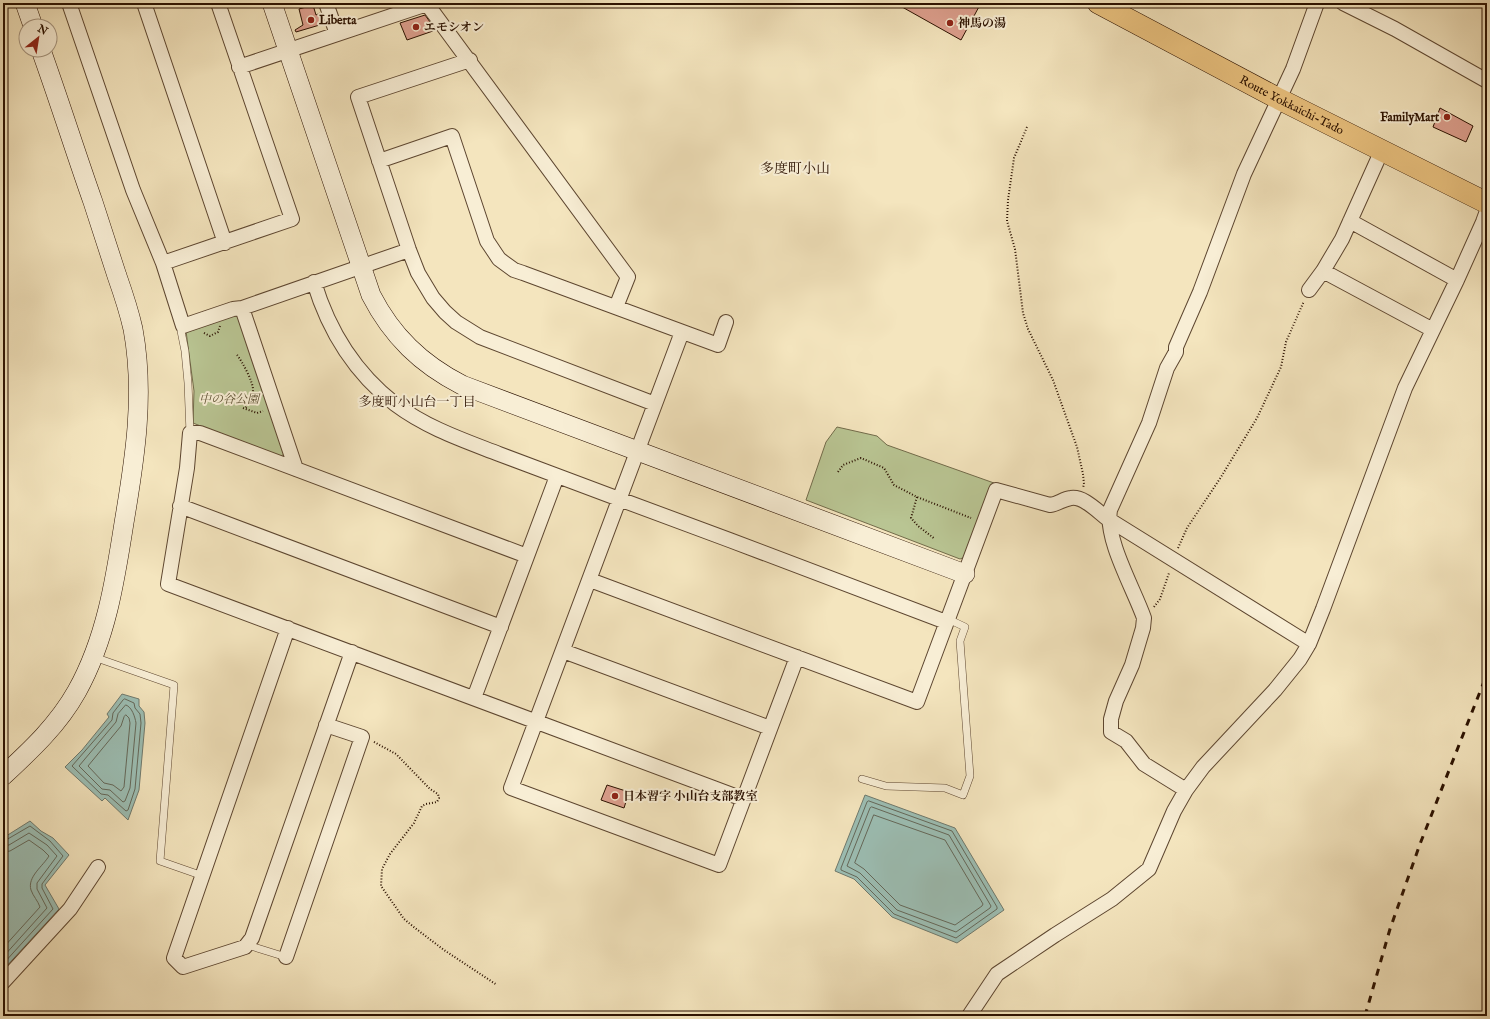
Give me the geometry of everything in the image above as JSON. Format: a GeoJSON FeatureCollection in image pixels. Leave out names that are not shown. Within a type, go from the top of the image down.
{"type":"FeatureCollection","features":[{"type":"Feature","properties":{"kind":"main road","name":"Route Yokkaichi-Tado"},"geometry":{"type":"LineString","coordinates":[[1098,3],[1279,99],[1487,203]]}},
{"type":"Feature","properties":{"kind":"street"},"geometry":{"type":"LineString","coordinates":[[25,3],[30,18]]}},
{"type":"Feature","properties":{"kind":"street"},"geometry":{"type":"LineString","coordinates":[[69,3],[130,183],[163,263],[183,326],[233,309],[242,308],[409,250]]}},
{"type":"Feature","properties":{"kind":"street"},"geometry":{"type":"LineString","coordinates":[[144,3],[226,243]]}},
{"type":"Feature","properties":{"kind":"street"},"geometry":{"type":"LineString","coordinates":[[163,263],[226,243],[292,219],[218,3]]}},
{"type":"Feature","properties":{"kind":"street"},"geometry":{"type":"LineString","coordinates":[[272,3],[371,295],[388,324],[415,354],[444,376],[462,385],[965,574]]}},
{"type":"Feature","properties":{"kind":"street"},"geometry":{"type":"LineString","coordinates":[[326,3],[337,34]]}},
{"type":"Feature","properties":{"kind":"street"},"geometry":{"type":"LineString","coordinates":[[239,66],[427,3],[628,277],[616,307]]}},
{"type":"Feature","properties":{"kind":"street"},"geometry":{"type":"LineString","coordinates":[[1186,790],[1144,764],[1126,742],[1111,732],[1111,720],[1116,701],[1132,665],[1143,628],[1144,618],[1115,546],[1108,519],[1110,510],[1149,423],[1168,368],[1176,352],[1176,347],[1202,286],[1244,174],[1293,69],[1318,3]]}},
{"type":"Feature","properties":{"kind":"street"},"geometry":{"type":"LineString","coordinates":[[1343,3],[1401,32],[1487,81]]}},
{"type":"Feature","properties":{"kind":"street"},"geometry":{"type":"LineString","coordinates":[[3,776],[44,738],[55,724],[76,693],[94,657],[106,620],[117,571],[138,435],[139,395],[137,358],[132,328],[121,288],[44,58]]}},
{"type":"Feature","properties":{"kind":"street"},"geometry":{"type":"LineString","coordinates":[[470,60],[358,97],[418,273],[433,298],[445,312],[467,330],[493,343],[655,404]]}},
{"type":"Feature","properties":{"kind":"street"},"geometry":{"type":"LineString","coordinates":[[379,160],[452,136],[487,241],[499,259],[514,270],[718,345],[726,322]]}},
{"type":"Feature","properties":{"kind":"street"},"geometry":{"type":"LineString","coordinates":[[1309,290],[1323,271],[1342,239],[1382,150]]}},
{"type":"Feature","properties":{"kind":"street"},"geometry":{"type":"LineString","coordinates":[[969,1016],[997,974],[1112,899],[1149,869],[1174,811],[1186,790],[1208,762],[1275,690],[1300,659],[1309,644],[1324,608],[1405,388],[1457,280],[1487,211]]}},
{"type":"Feature","properties":{"kind":"street"},"geometry":{"type":"LineString","coordinates":[[1350,221],[1457,280]]}},
{"type":"Feature","properties":{"kind":"street"},"geometry":{"type":"LineString","coordinates":[[1323,271],[1433,330]]}},
{"type":"Feature","properties":{"kind":"street"},"geometry":{"type":"LineString","coordinates":[[314,282],[328,322],[344,349],[367,378],[412,416],[433,428],[557,476],[947,621]]}},
{"type":"Feature","properties":{"kind":"street"},"geometry":{"type":"LineString","coordinates":[[242,308],[296,469]]}},
{"type":"Feature","properties":{"kind":"street"},"geometry":{"type":"LineString","coordinates":[[682,332],[511,788],[719,865],[797,657]]}},
{"type":"Feature","properties":{"kind":"street"},"geometry":{"type":"LineString","coordinates":[[527,556],[200,433],[190,433],[187,468],[168,584],[743,799]]}},
{"type":"Feature","properties":{"kind":"street"},"geometry":{"type":"LineString","coordinates":[[474,698],[557,476]]}},
{"type":"Feature","properties":{"kind":"street"},"geometry":{"type":"LineString","coordinates":[[590,580],[917,702],[996,490],[1050,505],[1056,504],[1063,500],[1079,498],[1108,519],[1309,644]]}},
{"type":"Feature","properties":{"kind":"street"},"geometry":{"type":"LineString","coordinates":[[180,506],[501,627]]}},
{"type":"Feature","properties":{"kind":"street"},"geometry":{"type":"LineString","coordinates":[[288,628],[174,958],[183,967],[245,948],[252,938],[352,652]]}},
{"type":"Feature","properties":{"kind":"street"},"geometry":{"type":"LineString","coordinates":[[563,651],[770,728]]}},
{"type":"Feature","properties":{"kind":"street"},"geometry":{"type":"LineString","coordinates":[[286,957],[362,737],[326,725]]}},
{"type":"Feature","properties":{"kind":"street"},"geometry":{"type":"LineString","coordinates":[[3,982],[70,909],[98,867]]}},
{"type":"Feature","properties":{"kind":"lane"},"geometry":{"type":"LineString","coordinates":[[183,326],[180,331],[185,351],[190,433]]}},
{"type":"Feature","properties":{"kind":"lane"},"geometry":{"type":"LineString","coordinates":[[862,779],[886,786],[945,788],[963,796],[970,776],[960,641],[965,627],[947,621]]}},
{"type":"Feature","properties":{"kind":"lane"},"geometry":{"type":"LineString","coordinates":[[94,657],[174,685],[160,861],[203,876]]}},
{"type":"Feature","properties":{"kind":"lane"},"geometry":{"type":"LineString","coordinates":[[248,944],[286,957]]}},
{"type":"Feature","properties":{"kind":"path"},"geometry":{"type":"LineString","coordinates":[[1027,127],[1014,158],[1008,200],[1007,222],[1015,249],[1024,318],[1053,380],[1077,447],[1084,484],[1079,498]]}},
{"type":"Feature","properties":{"kind":"path"},"geometry":{"type":"LineString","coordinates":[[1144,618],[1160,599],[1187,528],[1221,478],[1258,418],[1281,367],[1286,342],[1309,290]]}},
{"type":"Feature","properties":{"kind":"path"},"geometry":{"type":"LineString","coordinates":[[237,355],[242,361],[253,389],[252,395],[244,408],[257,412],[270,410]]}},
{"type":"Feature","properties":{"kind":"path"},"geometry":{"type":"LineString","coordinates":[[838,472],[843,465],[861,458],[884,468],[894,484],[917,497],[984,523]]}},
{"type":"Feature","properties":{"kind":"path"},"geometry":{"type":"LineString","coordinates":[[917,497],[911,518],[918,526],[935,539]]}},
{"type":"Feature","properties":{"kind":"path"},"geometry":{"type":"LineString","coordinates":[[1487,734],[1487,816]]}},
{"type":"Feature","properties":{"kind":"path"},"geometry":{"type":"LineString","coordinates":[[362,737],[380,744],[396,754],[430,790],[438,794],[439,798],[437,802],[422,806],[414,823],[390,854],[382,869],[382,886],[404,919],[462,963],[497,985]]}},
{"type":"Feature","properties":{"kind":"green space","name":"中の谷公園"},"geometry":{"type":"Polygon","coordinates":[[[234,315],[240,318],[284,454],[280,457],[193,423],[194,391],[186,331],[234,315]]]}},
{"type":"Feature","properties":{"kind":"green space"},"geometry":{"type":"Polygon","coordinates":[[[837,427],[877,436],[887,445],[994,483],[965,557],[960,559],[806,500],[826,442],[837,427]]]}},
{"type":"Feature","properties":{"kind":"water"},"geometry":{"type":"Polygon","coordinates":[[[122,694],[139,699],[139,706],[144,712],[145,723],[139,790],[128,820],[105,798],[102,801],[65,767],[82,750],[109,717],[107,714],[122,694]]]}},
{"type":"Feature","properties":{"kind":"water"},"geometry":{"type":"Polygon","coordinates":[[[865,795],[955,828],[1004,910],[957,943],[892,917],[854,879],[835,871],[865,795]]]}},
{"type":"Feature","properties":{"kind":"water"},"geometry":{"type":"Polygon","coordinates":[[[30,821],[41,831],[53,838],[69,855],[45,885],[59,909],[3,970],[3,838],[30,821]]]}},
{"type":"Feature","properties":{"kind":"building","name":"神馬の湯"},"geometry":{"type":"Polygon","coordinates":[[[895,3],[981,3],[961,40],[895,3]]]}},
{"type":"Feature","properties":{"kind":"building","name":"Liberta"},"geometry":{"type":"Polygon","coordinates":[[[313,5],[316,15],[320,13],[323,24],[296,32],[295,30],[303,25],[299,9],[313,5]]]}},
{"type":"Feature","properties":{"kind":"building","name":"エモシオン"},"geometry":{"type":"Polygon","coordinates":[[[425,15],[430,22],[433,31],[407,40],[400,23],[425,15]]]}},
{"type":"Feature","properties":{"kind":"building","name":"FamilyMart"},"geometry":{"type":"Polygon","coordinates":[[[1440,108],[1473,126],[1466,142],[1433,127],[1440,108]]]}},
{"type":"Feature","properties":{"kind":"building","name":"日本習字 小山台支部教室"},"geometry":{"type":"Polygon","coordinates":[[[607,785],[629,792],[624,808],[601,800],[607,785]]]}},
{"type":"Feature","properties":{"kind":"railway"},"geometry":{"type":"LineString","coordinates":[[1365,1016],[1390,929],[1420,844],[1487,674]]}},
{"type":"Feature","properties":{"kind":"place","name":"Liberta"},"geometry":{"type":"Point","coordinates":[311,20]}},
{"type":"Feature","properties":{"kind":"place","name":"神馬の湯"},"geometry":{"type":"Point","coordinates":[950,23]}},
{"type":"Feature","properties":{"kind":"place","name":"エモシオン"},"geometry":{"type":"Point","coordinates":[416,27]}},
{"type":"Feature","properties":{"kind":"place","name":"FamilyMart"},"geometry":{"type":"Point","coordinates":[1447,117]}},
{"type":"Feature","properties":{"kind":"place","name":"日本習字 小山台支部教室"},"geometry":{"type":"Point","coordinates":[615,796]}},
{"type":"Feature","properties":{"kind":"district","name":"多度町小山"},"geometry":{"type":"Point","coordinates":[795,169]}},
{"type":"Feature","properties":{"kind":"district","name":"多度町小山台一丁目"},"geometry":{"type":"Point","coordinates":[417,402]}}]}
